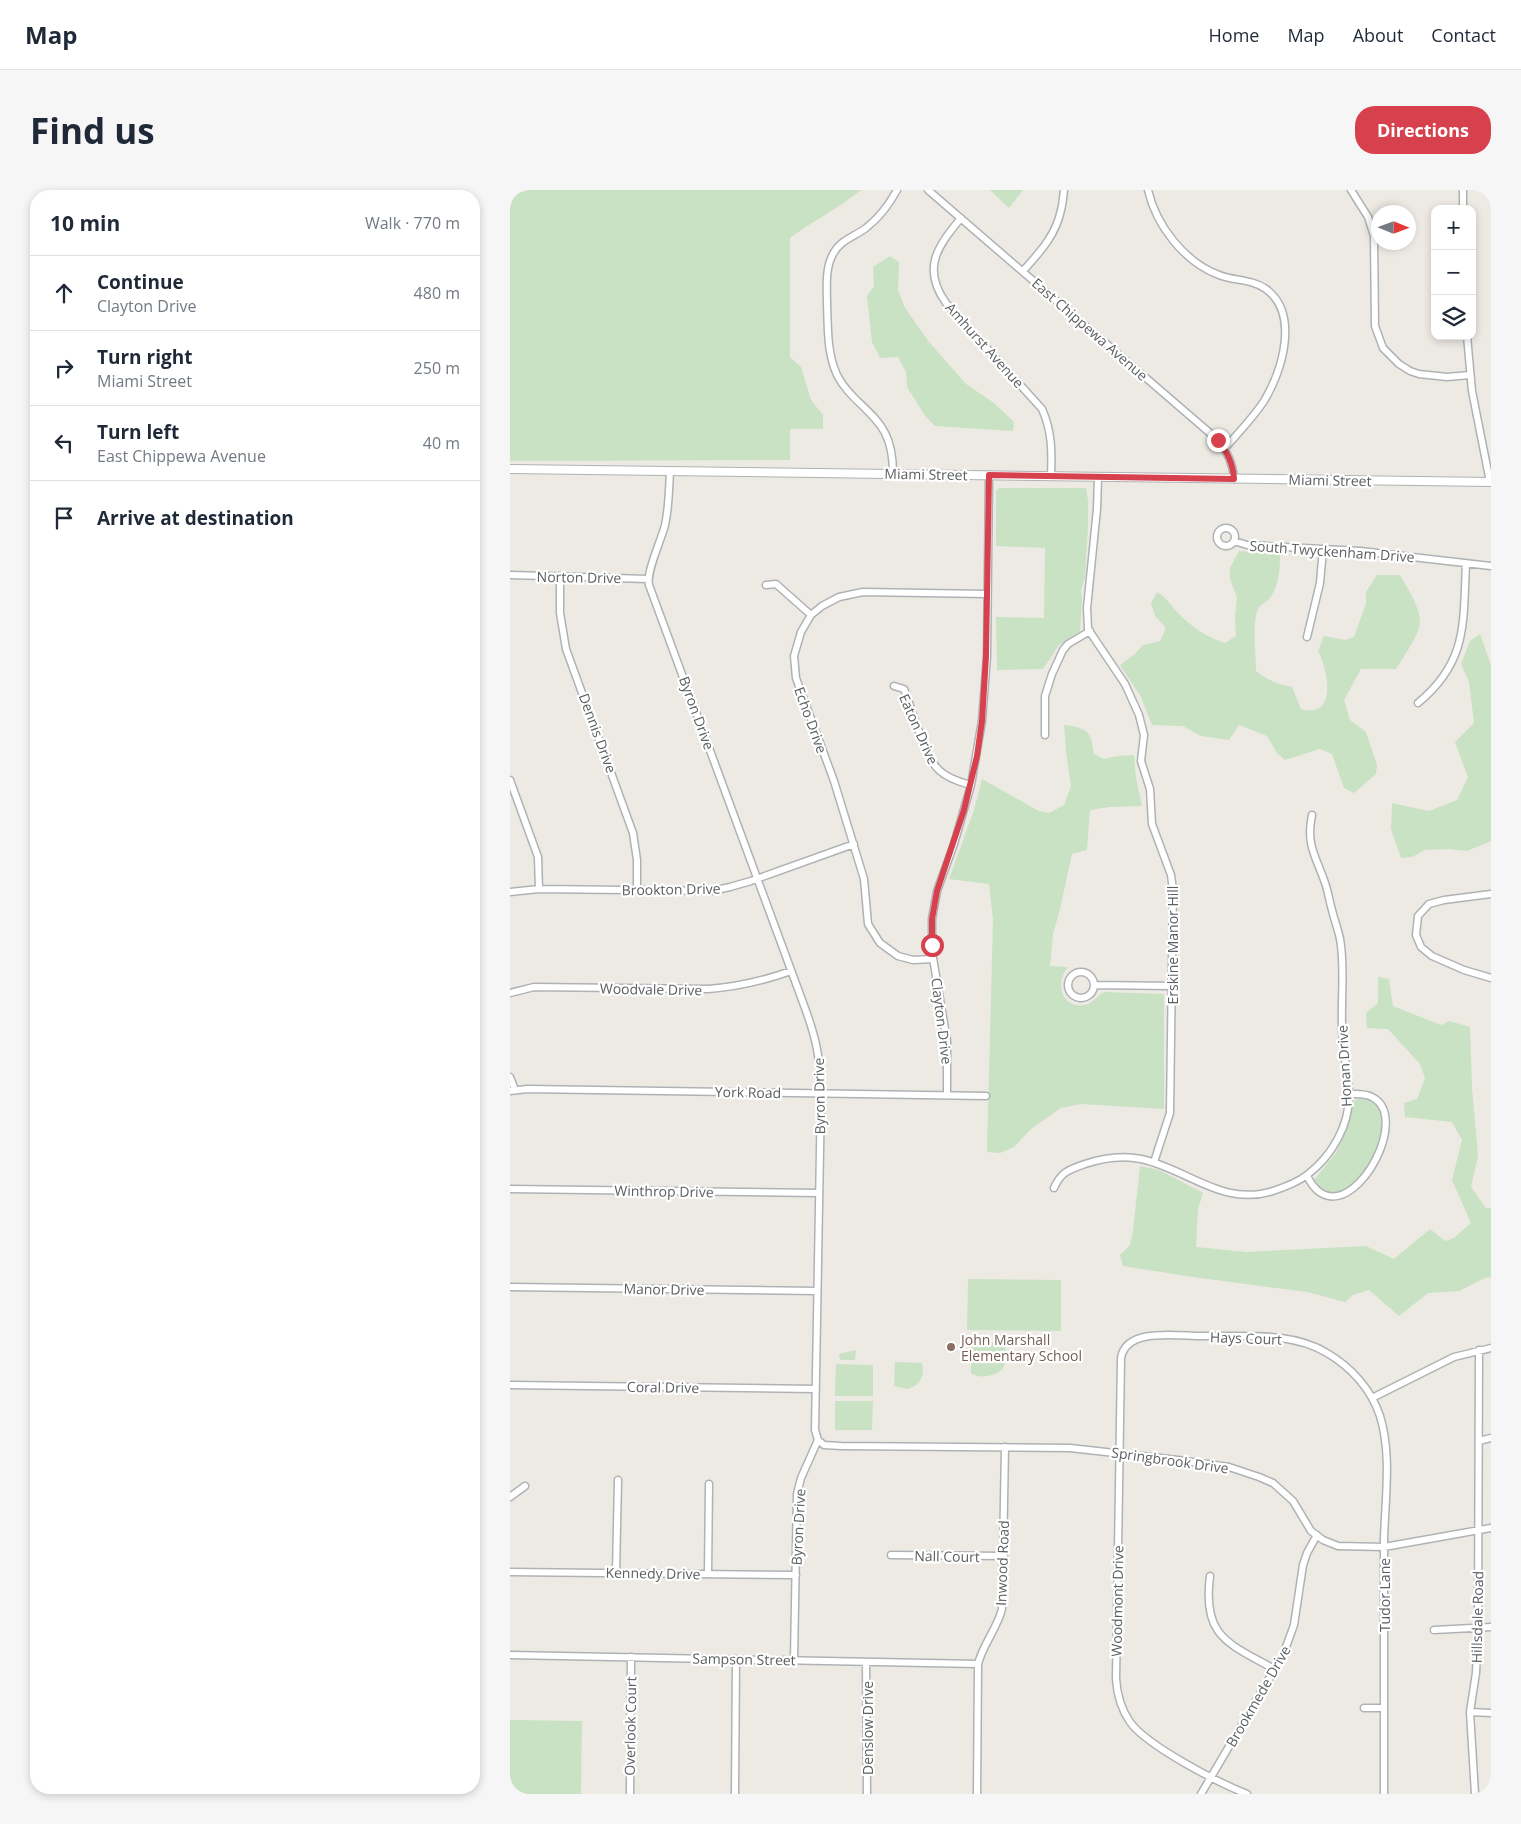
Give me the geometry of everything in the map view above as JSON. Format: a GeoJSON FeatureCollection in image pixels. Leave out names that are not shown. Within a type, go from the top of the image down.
{"type":"FeatureCollection","features":[{"type":"Feature","properties":{"kind":"street"},"geometry":{"type":"LineString","coordinates":[[893,474],[892,457],[885,433],[873,417],[843,385],[832,362],[828,339],[827,278],[829,263],[836,248],[876,220],[886,209],[897,190]]}},
{"type":"Feature","properties":{"kind":"street","name":"East Chippewa Avenue"},"geometry":{"type":"LineString","coordinates":[[928,190],[1209,432],[1224,448],[1232,463],[1234,479]]}},
{"type":"Feature","properties":{"kind":"street"},"geometry":{"type":"LineString","coordinates":[[1024,271],[1053,234],[1062,208],[1064,190]]}},
{"type":"Feature","properties":{"kind":"street"},"geometry":{"type":"LineString","coordinates":[[1148,190],[1159,220],[1191,259],[1219,275],[1250,282],[1266,289],[1277,300],[1285,320],[1285,344],[1274,383],[1263,403],[1224,448]]}},
{"type":"Feature","properties":{"kind":"street"},"geometry":{"type":"LineString","coordinates":[[1351,190],[1368,217],[1374,236],[1375,326],[1383,348],[1399,364],[1419,374],[1470,375]]}},
{"type":"Feature","properties":{"kind":"street"},"geometry":{"type":"LineString","coordinates":[[1463,190],[1463,205]]}},
{"type":"Feature","properties":{"kind":"street","name":"Amhurst Avenue"},"geometry":{"type":"LineString","coordinates":[[961,218],[939,247],[934,263],[936,286],[946,303],[1042,409],[1050,427],[1052,439],[1052,476]]}},
{"type":"Feature","properties":{"kind":"street"},"geometry":{"type":"LineString","coordinates":[[1466,340],[1470,375],[1491,483]]}},
{"type":"Feature","properties":{"kind":"street","name":"Miami Street"},"geometry":{"type":"LineString","coordinates":[[510,469],[1491,483]]}},
{"type":"Feature","properties":{"kind":"street"},"geometry":{"type":"LineString","coordinates":[[648,578],[665,525],[669,504],[670,471]]}},
{"type":"Feature","properties":{"kind":"street","name":"Clayton Drive"},"geometry":{"type":"LineString","coordinates":[[947,1095],[947,1041],[933,958],[932,932],[937,891],[959,827],[977,756],[985,690],[989,475]]}},
{"type":"Feature","properties":{"kind":"street","name":"Erskine Manor Hill"},"geometry":{"type":"LineString","coordinates":[[1098,477],[1097,509],[1086,608],[1087,623],[1090,631],[1125,684],[1142,724],[1144,735],[1141,761],[1150,789],[1152,824],[1171,875],[1173,890],[1170,1113],[1154,1162]]}},
{"type":"Feature","properties":{"kind":"street","name":"South Twyckenham Drive"},"geometry":{"type":"LineString","coordinates":[[1234,541],[1248,545],[1389,554],[1491,566]]}},
{"type":"Feature","properties":{"kind":"street"},"geometry":{"type":"LineString","coordinates":[[1307,637],[1320,583],[1323,549]]}},
{"type":"Feature","properties":{"kind":"street"},"geometry":{"type":"LineString","coordinates":[[1418,703],[1443,678],[1457,652],[1464,621],[1466,564]]}},
{"type":"Feature","properties":{"kind":"street","name":"Norton Drive"},"geometry":{"type":"LineString","coordinates":[[510,575],[648,578]]}},
{"type":"Feature","properties":{"kind":"street","name":"Dennis Drive"},"geometry":{"type":"LineString","coordinates":[[560,576],[560,613],[566,649],[633,833],[637,860],[637,890]]}},
{"type":"Feature","properties":{"kind":"street","name":"Byron Drive"},"geometry":{"type":"LineString","coordinates":[[648,578],[791,970],[816,1041],[820,1062],[815,1430],[818,1440],[801,1478],[797,1494],[794,1660]]}},
{"type":"Feature","properties":{"kind":"street"},"geometry":{"type":"LineString","coordinates":[[766,585],[776,584],[811,616]]}},
{"type":"Feature","properties":{"kind":"street","name":"Echo Drive"},"geometry":{"type":"LineString","coordinates":[[933,958],[913,960],[902,958],[891,952],[876,938],[866,917],[866,889],[854,844],[827,762],[796,678],[794,666],[795,649],[801,632],[811,616],[832,600],[854,593],[987,594]]}},
{"type":"Feature","properties":{"kind":"street"},"geometry":{"type":"LineString","coordinates":[[1045,735],[1045,701],[1052,674],[1068,644],[1090,631]]}},
{"type":"Feature","properties":{"kind":"street","name":"Eaton Drive"},"geometry":{"type":"LineString","coordinates":[[894,686],[904,690],[928,752],[936,767],[948,776],[971,785]]}},
{"type":"Feature","properties":{"kind":"street"},"geometry":{"type":"LineString","coordinates":[[510,780],[538,857],[539,889]]}},
{"type":"Feature","properties":{"kind":"street","name":"Honan Drive"},"geometry":{"type":"LineString","coordinates":[[1054,1188],[1058,1177],[1064,1172],[1104,1159],[1137,1158],[1154,1162],[1214,1189],[1243,1195],[1265,1193],[1285,1187],[1306,1176],[1324,1160],[1338,1138],[1346,1116],[1349,1094],[1342,1035],[1340,940],[1324,879],[1314,854],[1310,834],[1312,815]]}},
{"type":"Feature","properties":{"kind":"street","name":"Brookton Drive"},"geometry":{"type":"LineString","coordinates":[[510,892],[539,889],[712,891],[730,888],[854,844]]}},
{"type":"Feature","properties":{"kind":"street"},"geometry":{"type":"LineString","coordinates":[[1491,894],[1444,900],[1429,904],[1418,916],[1416,935],[1421,947],[1432,956],[1464,970],[1491,978]]}},
{"type":"Feature","properties":{"kind":"street","name":"Woodvale Drive"},"geometry":{"type":"LineString","coordinates":[[510,993],[534,987],[728,988],[766,980],[791,970]]}},
{"type":"Feature","properties":{"kind":"street"},"geometry":{"type":"LineString","coordinates":[[1079,972],[1088,974],[1092,978],[1094,985],[1090,994],[1081,998],[1073,996],[1067,984],[1071,976],[1079,972]]}},
{"type":"Feature","properties":{"kind":"street"},"geometry":{"type":"LineString","coordinates":[[1094,985],[1172,986]]}},
{"type":"Feature","properties":{"kind":"street"},"geometry":{"type":"LineString","coordinates":[[510,1077],[512,1090]]}},
{"type":"Feature","properties":{"kind":"street","name":"York Road"},"geometry":{"type":"LineString","coordinates":[[512,1090],[986,1096]]}},
{"type":"Feature","properties":{"kind":"street"},"geometry":{"type":"LineString","coordinates":[[1306,1176],[1318,1191],[1326,1196],[1338,1196],[1346,1193],[1358,1183],[1377,1156],[1386,1125],[1385,1113],[1371,1096],[1349,1094]]}},
{"type":"Feature","properties":{"kind":"street","name":"Winthrop Drive"},"geometry":{"type":"LineString","coordinates":[[510,1189],[819,1193]]}},
{"type":"Feature","properties":{"kind":"street","name":"Manor Drive"},"geometry":{"type":"LineString","coordinates":[[510,1287],[817,1291]]}},
{"type":"Feature","properties":{"kind":"street","name":"Hays Court"},"geometry":{"type":"LineString","coordinates":[[1130,1342],[1147,1336],[1279,1338],[1297,1341],[1326,1352],[1344,1365],[1358,1378],[1372,1398]]}},
{"type":"Feature","properties":{"kind":"street","name":"Woodmont Drive"},"geometry":{"type":"LineString","coordinates":[[1130,1342],[1122,1352],[1121,1358],[1116,1670],[1118,1696],[1126,1716],[1141,1734],[1155,1745],[1211,1777],[1247,1794]]}},
{"type":"Feature","properties":{"kind":"street"},"geometry":{"type":"LineString","coordinates":[[1372,1398],[1454,1357],[1491,1348]]}},
{"type":"Feature","properties":{"kind":"street","name":"Hillsdale Road"},"geometry":{"type":"LineString","coordinates":[[1475,1794],[1470,1712],[1476,1673],[1478,1628],[1479,1350]]}},
{"type":"Feature","properties":{"kind":"street","name":"Coral Drive"},"geometry":{"type":"LineString","coordinates":[[510,1385],[816,1389]]}},
{"type":"Feature","properties":{"kind":"street","name":"Tudor Lane"},"geometry":{"type":"LineString","coordinates":[[1372,1398],[1379,1414],[1386,1441],[1384,1794]]}},
{"type":"Feature","properties":{"kind":"street"},"geometry":{"type":"LineString","coordinates":[[1479,1441],[1491,1438]]}},
{"type":"Feature","properties":{"kind":"street","name":"Springbrook Drive"},"geometry":{"type":"LineString","coordinates":[[818,1440],[824,1445],[841,1446],[1070,1448],[1229,1467],[1259,1477],[1272,1484],[1288,1496],[1306,1525],[1324,1540],[1338,1546],[1384,1547],[1491,1528]]}},
{"type":"Feature","properties":{"kind":"street","name":"Inwood Road"},"geometry":{"type":"LineString","coordinates":[[976,1794],[978,1664],[1002,1609],[1005,1447]]}},
{"type":"Feature","properties":{"kind":"street"},"geometry":{"type":"LineString","coordinates":[[616,1573],[618,1480]]}},
{"type":"Feature","properties":{"kind":"street"},"geometry":{"type":"LineString","coordinates":[[708,1574],[709,1484]]}},
{"type":"Feature","properties":{"kind":"street"},"geometry":{"type":"LineString","coordinates":[[510,1497],[525,1486]]}},
{"type":"Feature","properties":{"kind":"street","name":"Brookmede Drive"},"geometry":{"type":"LineString","coordinates":[[1201,1794],[1290,1640],[1303,1565],[1317,1535]]}},
{"type":"Feature","properties":{"kind":"street","name":"Nall Court"},"geometry":{"type":"LineString","coordinates":[[891,1555],[1004,1556]]}},
{"type":"Feature","properties":{"kind":"street","name":"Kennedy Drive"},"geometry":{"type":"LineString","coordinates":[[510,1572],[796,1575]]}},
{"type":"Feature","properties":{"kind":"street"},"geometry":{"type":"LineString","coordinates":[[1210,1576],[1209,1609],[1216,1628],[1234,1646],[1274,1669]]}},
{"type":"Feature","properties":{"kind":"street"},"geometry":{"type":"LineString","coordinates":[[1434,1630],[1491,1627]]}},
{"type":"Feature","properties":{"kind":"street","name":"Sampson Street"},"geometry":{"type":"LineString","coordinates":[[510,1655],[978,1664]]}},
{"type":"Feature","properties":{"kind":"street","name":"Overlook Court"},"geometry":{"type":"LineString","coordinates":[[630,1794],[631,1657]]}},
{"type":"Feature","properties":{"kind":"street"},"geometry":{"type":"LineString","coordinates":[[735,1794],[736,1659]]}},
{"type":"Feature","properties":{"kind":"street","name":"Denslow Drive"},"geometry":{"type":"LineString","coordinates":[[866,1662],[867,1794]]}},
{"type":"Feature","properties":{"kind":"street"},"geometry":{"type":"LineString","coordinates":[[1364,1708],[1384,1708]]}},
{"type":"Feature","properties":{"kind":"street"},"geometry":{"type":"LineString","coordinates":[[1470,1712],[1491,1713]]}},
{"type":"Feature","properties":{"kind":"green space"},"geometry":{"type":"Polygon","coordinates":[[[510,190],[861,190],[790,238],[790,357],[801,367],[811,400],[823,415],[823,429],[790,429],[790,460],[510,461],[510,190]]]}},
{"type":"Feature","properties":{"kind":"green space"},"geometry":{"type":"Polygon","coordinates":[[[990,190],[1023,190],[1009,208],[990,190]]]}},
{"type":"Feature","properties":{"kind":"green space"},"geometry":{"type":"Polygon","coordinates":[[[890,256],[899,262],[898,290],[905,308],[929,342],[966,384],[994,403],[1014,422],[1013,431],[935,426],[926,417],[907,387],[906,372],[898,357],[880,358],[872,342],[867,296],[874,286],[873,267],[890,256]]]}},
{"type":"Feature","properties":{"kind":"green space"},"geometry":{"type":"Polygon","coordinates":[[[999,488],[1086,488],[1088,527],[1085,577],[1081,591],[1080,631],[1059,645],[1043,669],[997,670],[996,617],[1044,618],[1045,548],[996,546],[996,491],[999,488]]]}},
{"type":"Feature","properties":{"kind":"green space"},"geometry":{"type":"Polygon","coordinates":[[[1239,551],[1280,554],[1279,572],[1275,588],[1270,598],[1259,607],[1256,614],[1256,671],[1273,682],[1292,687],[1301,709],[1313,710],[1321,707],[1325,700],[1327,680],[1318,651],[1324,636],[1346,640],[1354,637],[1366,604],[1366,592],[1377,575],[1400,575],[1413,598],[1420,617],[1419,628],[1396,669],[1361,669],[1344,700],[1350,720],[1366,732],[1377,765],[1376,774],[1354,793],[1344,788],[1332,754],[1320,749],[1285,760],[1277,753],[1267,736],[1239,725],[1229,740],[1201,736],[1183,726],[1152,725],[1141,697],[1120,665],[1135,654],[1143,645],[1160,641],[1166,628],[1155,616],[1151,603],[1157,592],[1187,622],[1204,634],[1225,643],[1236,636],[1237,597],[1230,579],[1230,568],[1239,551]]]}},
{"type":"Feature","properties":{"kind":"green space"},"geometry":{"type":"Polygon","coordinates":[[[1480,634],[1491,665],[1491,841],[1467,851],[1450,849],[1425,850],[1412,857],[1401,858],[1391,829],[1392,803],[1429,811],[1457,800],[1468,777],[1455,742],[1474,723],[1469,682],[1461,664],[1470,641],[1480,634]]]}},
{"type":"Feature","properties":{"kind":"green space"},"geometry":{"type":"Polygon","coordinates":[[[1064,725],[1083,729],[1089,735],[1094,754],[1104,759],[1134,755],[1136,778],[1142,806],[1090,810],[1087,850],[1072,854],[1053,934],[1050,966],[1068,967],[1064,974],[1061,988],[1066,999],[1077,1005],[1088,1004],[1104,992],[1164,994],[1164,1109],[1081,1104],[1061,1108],[1032,1128],[1014,1147],[1000,1153],[987,1152],[993,920],[989,884],[949,879],[974,810],[982,779],[1039,811],[1049,813],[1064,805],[1071,786],[1064,725]]]}},
{"type":"Feature","properties":{"kind":"green space"},"geometry":{"type":"Polygon","coordinates":[[[1378,977],[1389,979],[1393,1006],[1441,1025],[1449,1021],[1470,1027],[1472,1088],[1478,1156],[1471,1187],[1486,1208],[1491,1208],[1491,1277],[1459,1291],[1428,1293],[1399,1316],[1369,1290],[1353,1295],[1345,1302],[1307,1292],[1123,1266],[1120,1255],[1130,1245],[1140,1166],[1159,1170],[1203,1193],[1198,1209],[1196,1247],[1247,1252],[1366,1246],[1394,1259],[1430,1229],[1445,1241],[1454,1238],[1471,1223],[1452,1180],[1462,1140],[1452,1122],[1405,1117],[1404,1103],[1417,1099],[1425,1078],[1420,1064],[1388,1029],[1367,1028],[1366,1013],[1378,1003],[1378,977]]]}},
{"type":"Feature","properties":{"kind":"green space"},"geometry":{"type":"Polygon","coordinates":[[[1364,1097],[1376,1105],[1381,1118],[1381,1134],[1375,1152],[1355,1182],[1342,1190],[1326,1191],[1316,1185],[1314,1180],[1336,1153],[1343,1138],[1354,1101],[1364,1097]]]}},
{"type":"Feature","properties":{"kind":"green space"},"geometry":{"type":"Polygon","coordinates":[[[968,1279],[1061,1280],[1061,1331],[967,1330],[968,1279]]]}},
{"type":"Feature","properties":{"kind":"green space"},"geometry":{"type":"Polygon","coordinates":[[[972,1341],[1005,1343],[1006,1355],[1004,1365],[999,1372],[994,1375],[985,1376],[971,1373],[972,1341]]]}},
{"type":"Feature","properties":{"kind":"green space"},"geometry":{"type":"Polygon","coordinates":[[[856,1350],[855,1360],[840,1360],[839,1354],[856,1350]]]}},
{"type":"Feature","properties":{"kind":"green space"},"geometry":{"type":"Polygon","coordinates":[[[895,1362],[922,1363],[922,1376],[915,1386],[907,1389],[894,1386],[895,1362]]]}},
{"type":"Feature","properties":{"kind":"green space"},"geometry":{"type":"Polygon","coordinates":[[[836,1364],[873,1365],[873,1396],[835,1396],[836,1364]]]}},
{"type":"Feature","properties":{"kind":"green space"},"geometry":{"type":"Polygon","coordinates":[[[835,1401],[873,1401],[872,1430],[835,1430],[835,1401]]]}},
{"type":"Feature","properties":{"kind":"green space"},"geometry":{"type":"Polygon","coordinates":[[[510,1720],[582,1721],[581,1794],[510,1794],[510,1720]]]}},
{"type":"Feature","properties":{"kind":"place","name":"John Marshall Elementary School"},"geometry":{"type":"Point","coordinates":[951,1347]}},
{"type":"Feature","properties":{"kind":"route"},"geometry":{"type":"LineString","coordinates":[[932,945],[934,904],[971,785],[982,721],[986,656],[989,475],[1234,479],[1232,463],[1218,440]]}}]}
